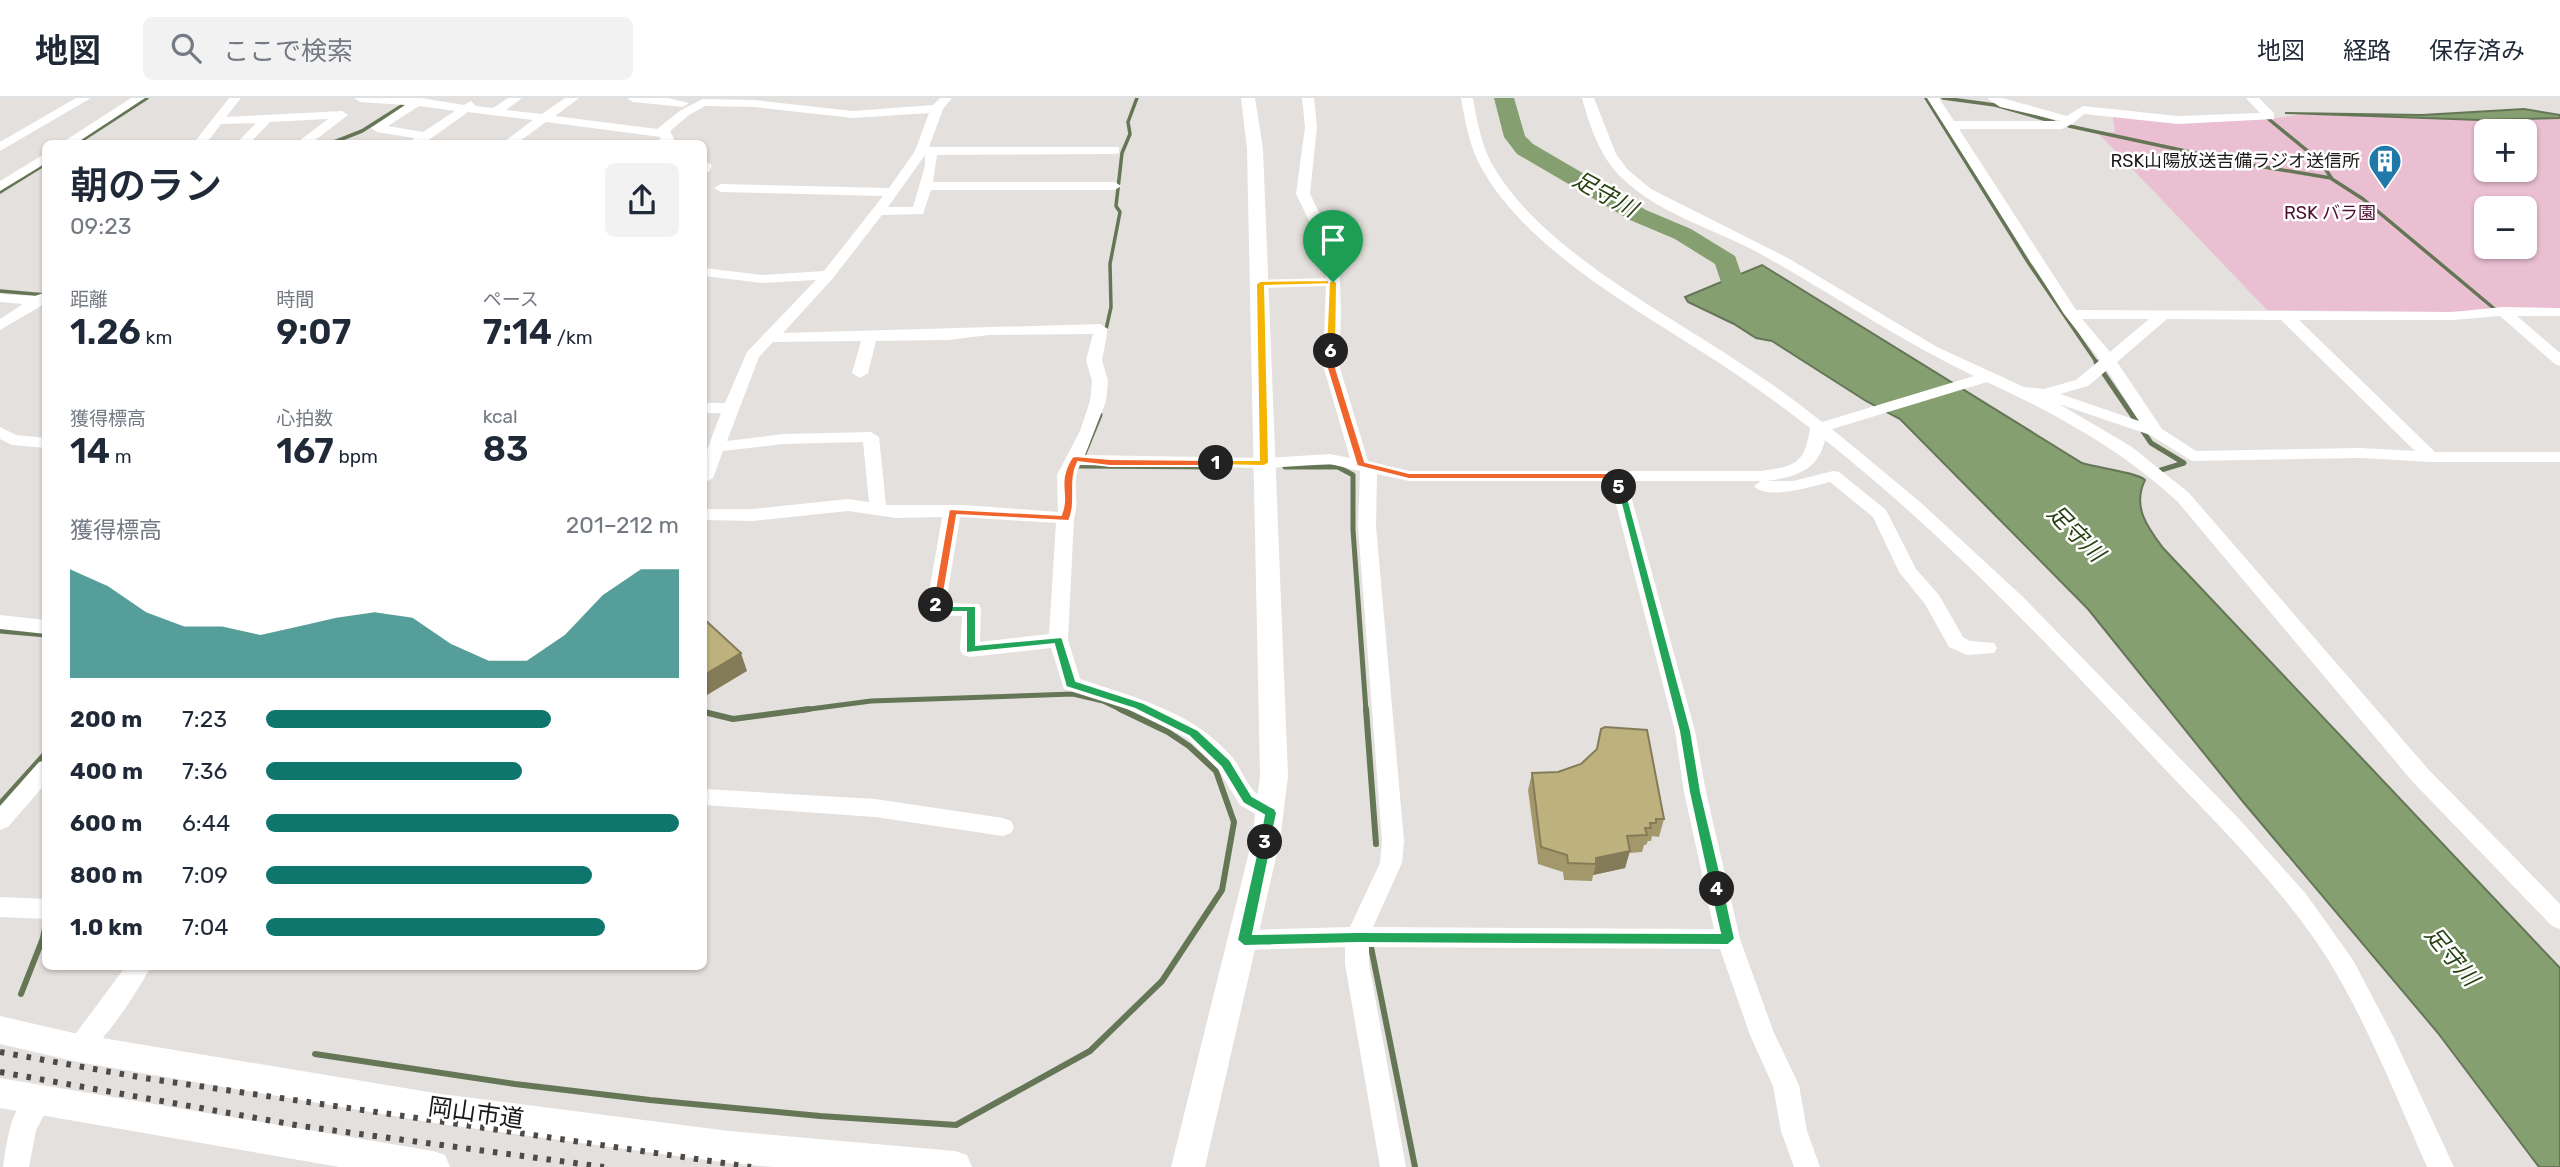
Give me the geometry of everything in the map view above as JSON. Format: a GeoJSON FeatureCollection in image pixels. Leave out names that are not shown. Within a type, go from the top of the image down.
{"type":"FeatureCollection","features":[{"type":"Feature","properties":{"kind":"street"},"geometry":{"type":"LineString","coordinates":[[0,147],[85,98]]}},
{"type":"Feature","properties":{"kind":"street"},"geometry":{"type":"LineString","coordinates":[[72,140],[139,98]]}},
{"type":"Feature","properties":{"kind":"street"},"geometry":{"type":"LineString","coordinates":[[202,140],[235,98]]}},
{"type":"Feature","properties":{"kind":"street"},"geometry":{"type":"LineString","coordinates":[[306,140],[342,115],[360,98],[466,108],[661,139],[686,103]]}},
{"type":"Feature","properties":{"kind":"street"},"geometry":{"type":"LineString","coordinates":[[414,101],[377,128],[419,140],[481,98]]}},
{"type":"Feature","properties":{"kind":"street"},"geometry":{"type":"LineString","coordinates":[[494,113],[516,98]]}},
{"type":"Feature","properties":{"kind":"street"},"geometry":{"type":"LineString","coordinates":[[513,140],[573,98]]}},
{"type":"Feature","properties":{"kind":"street"},"geometry":{"type":"LineString","coordinates":[[633,98],[686,103],[765,102],[867,115],[909,113],[942,103]]}},
{"type":"Feature","properties":{"kind":"street"},"geometry":{"type":"LineString","coordinates":[[1188,1167],[1244,940],[1270,813],[1274,712],[1255,149],[1248,98]]}},
{"type":"Feature","properties":{"kind":"street"},"geometry":{"type":"LineString","coordinates":[[1308,98],[1311,127],[1303,194],[1332,253],[1331,365],[1365,465],[1367,526],[1393,841],[1391,863],[1357,937],[1357,964],[1393,1167]]}},
{"type":"Feature","properties":{"kind":"street"},"geometry":{"type":"LineString","coordinates":[[1467,98],[1476,138],[1487,167],[1509,199],[1526,216],[1600,276],[1751,377],[1820,428],[1904,498],[2001,585],[2055,639],[2293,895],[2338,956],[2374,1024],[2441,1167]]}},
{"type":"Feature","properties":{"kind":"street"},"geometry":{"type":"LineString","coordinates":[[1588,98],[1617,167],[1655,197],[1760,248],[1908,337],[1986,377],[2019,390],[2117,443],[2169,483],[2420,775],[2560,919]]}},
{"type":"Feature","properties":{"kind":"street"},"geometry":{"type":"LineString","coordinates":[[1933,98],[2103,366],[2136,406],[2146,429]]}},
{"type":"Feature","properties":{"kind":"street"},"geometry":{"type":"LineString","coordinates":[[1993,98],[2004,104],[2071,120]]}},
{"type":"Feature","properties":{"kind":"street"},"geometry":{"type":"LineString","coordinates":[[1950,125],[2062,125],[2071,120],[2077,111],[2082,110],[2178,120],[2270,116],[2252,98]]}},
{"type":"Feature","properties":{"kind":"street"},"geometry":{"type":"LineString","coordinates":[[707,470],[752,355],[796,312],[828,275],[926,151],[942,103]]}},
{"type":"Feature","properties":{"kind":"street"},"geometry":{"type":"LineString","coordinates":[[215,121],[342,115]]}},
{"type":"Feature","properties":{"kind":"street"},"geometry":{"type":"LineString","coordinates":[[246,140],[266,118]]}},
{"type":"Feature","properties":{"kind":"street"},"geometry":{"type":"LineString","coordinates":[[926,151],[1115,150]]}},
{"type":"Feature","properties":{"kind":"street"},"geometry":{"type":"LineString","coordinates":[[879,211],[918,211],[931,166],[926,151]]}},
{"type":"Feature","properties":{"kind":"street"},"geometry":{"type":"LineString","coordinates":[[0,187],[42,160]]}},
{"type":"Feature","properties":{"kind":"street"},"geometry":{"type":"LineString","coordinates":[[924,186],[1115,186]]}},
{"type":"Feature","properties":{"kind":"street"},"geometry":{"type":"LineString","coordinates":[[721,188],[893,192]]}},
{"type":"Feature","properties":{"kind":"street"},"geometry":{"type":"LineString","coordinates":[[707,272],[762,279],[828,275]]}},
{"type":"Feature","properties":{"kind":"street"},"geometry":{"type":"LineString","coordinates":[[1260,284],[1333,282]]}},
{"type":"Feature","properties":{"kind":"street"},"geometry":{"type":"LineString","coordinates":[[0,298],[41,298]]}},
{"type":"Feature","properties":{"kind":"street"},"geometry":{"type":"LineString","coordinates":[[0,326],[41,298]]}},
{"type":"Feature","properties":{"kind":"street"},"geometry":{"type":"LineString","coordinates":[[2071,314],[2453,316],[2500,312],[2560,312]]}},
{"type":"Feature","properties":{"kind":"street"},"geometry":{"type":"LineString","coordinates":[[2500,312],[2560,361]]}},
{"type":"Feature","properties":{"kind":"street"},"geometry":{"type":"LineString","coordinates":[[2044,394],[2070,388],[2103,366],[2164,315]]}},
{"type":"Feature","properties":{"kind":"street"},"geometry":{"type":"LineString","coordinates":[[2286,316],[2431,457]]}},
{"type":"Feature","properties":{"kind":"street"},"geometry":{"type":"LineString","coordinates":[[768,338],[1100,329],[1094,359],[1100,381],[1099,393],[1080,460],[1066,475],[1069,507],[1065,518],[1058,640],[1070,684],[1140,706],[1194,733],[1225,763],[1248,799],[1270,813]]}},
{"type":"Feature","properties":{"kind":"street"},"geometry":{"type":"LineString","coordinates":[[860,373],[870,334]]}},
{"type":"Feature","properties":{"kind":"street"},"geometry":{"type":"LineString","coordinates":[[1820,428],[1986,377]]}},
{"type":"Feature","properties":{"kind":"street"},"geometry":{"type":"LineString","coordinates":[[2019,390],[2044,394],[2146,429],[2192,456],[2361,453],[2431,457],[2560,457]]}},
{"type":"Feature","properties":{"kind":"street"},"geometry":{"type":"LineString","coordinates":[[707,408],[731,408]]}},
{"type":"Feature","properties":{"kind":"street"},"geometry":{"type":"LineString","coordinates":[[1080,460],[1264,463],[1329,460],[1365,465],[1409,476],[1762,476],[1805,467],[1813,456],[1820,428]]}},
{"type":"Feature","properties":{"kind":"street"},"geometry":{"type":"LineString","coordinates":[[0,432],[12,440],[42,443]]}},
{"type":"Feature","properties":{"kind":"street"},"geometry":{"type":"LineString","coordinates":[[715,447],[783,439],[871,437],[878,509]]}},
{"type":"Feature","properties":{"kind":"street"},"geometry":{"type":"LineString","coordinates":[[1617,476],[1685,731],[1695,792],[1728,939],[1762,1035],[1786,1085],[1794,1131],[1807,1167]]}},
{"type":"Feature","properties":{"kind":"street"},"geometry":{"type":"LineString","coordinates":[[1730,476],[1749,485],[1768,487],[1793,486],[1833,476],[1880,514],[1908,572],[1932,600],[1956,642],[1967,648],[1987,648]]}},
{"type":"Feature","properties":{"kind":"street"},"geometry":{"type":"LineString","coordinates":[[707,515],[753,515],[848,505],[896,512],[952,511],[1065,518]]}},
{"type":"Feature","properties":{"kind":"street"},"geometry":{"type":"LineString","coordinates":[[952,511],[935,610],[972,608],[970,650],[1058,640]]}},
{"type":"Feature","properties":{"kind":"street"},"geometry":{"type":"LineString","coordinates":[[0,622],[42,627]]}},
{"type":"Feature","properties":{"kind":"street"},"geometry":{"type":"LineString","coordinates":[[0,821],[42,773]]}},
{"type":"Feature","properties":{"kind":"street"},"geometry":{"type":"LineString","coordinates":[[707,797],[875,808],[1003,827]]}},
{"type":"Feature","properties":{"kind":"street"},"geometry":{"type":"LineString","coordinates":[[0,907],[42,909]]}},
{"type":"Feature","properties":{"kind":"street"},"geometry":{"type":"LineString","coordinates":[[1244,940],[1357,937],[1728,939]]}},
{"type":"Feature","properties":{"kind":"street"},"geometry":{"type":"LineString","coordinates":[[78,1048],[109,1011],[136,970]]}},
{"type":"Feature","properties":{"kind":"street","name":"岡山市道"},"geometry":{"type":"LineString","coordinates":[[0,1030],[78,1048],[441,1109],[729,1147],[956,1167]]}},
{"type":"Feature","properties":{"kind":"street"},"geometry":{"type":"LineString","coordinates":[[0,1093],[433,1167]]}},
{"type":"Feature","properties":{"kind":"street"},"geometry":{"type":"LineString","coordinates":[[16,1167],[23,1127],[39,1100]]}},
{"type":"Feature","properties":{"kind":"green space","name":"RSK バラ園"},"geometry":{"type":"Polygon","coordinates":[[[2113,116],[2560,117],[2560,308],[2444,312],[2267,310],[2099,134],[2115,132],[2113,116]]]}},
{"type":"Feature","properties":{"kind":"water"},"geometry":{"type":"Polygon","coordinates":[[[2524,109],[2560,115],[2560,118],[2474,120],[2285,113],[2422,115],[2524,109]]]}},
{"type":"Feature","properties":{"kind":"water"},"geometry":{"type":"Polygon","coordinates":[[[1762,265],[2082,463],[2125,472],[2145,480],[2140,499],[2143,516],[2163,548],[2560,968],[2560,1167],[2539,1167],[2438,1033],[2244,803],[2088,609],[1900,419],[1866,401],[1772,341],[1756,338],[1688,302],[1685,297],[1762,265]]]}},
{"type":"Feature","properties":{"kind":"building"},"geometry":{"type":"Polygon","coordinates":[[[707,622],[741,653],[707,673],[707,622]]]}},
{"type":"Feature","properties":{"kind":"building"},"geometry":{"type":"Polygon","coordinates":[[[1601,729],[1647,730],[1664,819],[1656,819],[1656,823],[1650,823],[1651,828],[1645,828],[1647,835],[1627,836],[1630,851],[1596,858],[1596,864],[1568,863],[1567,855],[1541,847],[1532,773],[1558,772],[1581,764],[1597,749],[1601,729]]]}},
{"type":"Feature","properties":{"kind":"waterway"},"geometry":{"type":"LineString","coordinates":[[82,140],[147,98]]}},
{"type":"Feature","properties":{"kind":"waterway"},"geometry":{"type":"LineString","coordinates":[[339,140],[362,131],[414,98]]}},
{"type":"Feature","properties":{"kind":"waterway"},"geometry":{"type":"LineString","coordinates":[[1105,334],[1111,307],[1110,264],[1120,212],[1116,206],[1122,153],[1130,134],[1128,122],[1137,98]]}},
{"type":"Feature","properties":{"kind":"waterway","name":"足守川"},"geometry":{"type":"LineString","coordinates":[[1504,98],[1515,137],[1525,149],[1638,215],[1683,234],[1726,261],[1733,286],[1763,304]]}},
{"type":"Feature","properties":{"kind":"waterway"},"geometry":{"type":"LineString","coordinates":[[1926,98],[2028,262],[2097,363]]}},
{"type":"Feature","properties":{"kind":"waterway"},"geometry":{"type":"LineString","coordinates":[[1943,98],[1995,105],[2054,122]]}},
{"type":"Feature","properties":{"kind":"waterway"},"geometry":{"type":"LineString","coordinates":[[2265,116],[2321,162],[2332,179],[2363,199],[2497,311]]}},
{"type":"Feature","properties":{"kind":"waterway"},"geometry":{"type":"LineString","coordinates":[[2069,126],[2246,164],[2331,178]]}},
{"type":"Feature","properties":{"kind":"waterway"},"geometry":{"type":"LineString","coordinates":[[0,192],[42,166]]}},
{"type":"Feature","properties":{"kind":"waterway"},"geometry":{"type":"LineString","coordinates":[[0,291],[42,295]]}},
{"type":"Feature","properties":{"kind":"waterway"},"geometry":{"type":"LineString","coordinates":[[2096,362],[2151,443],[2184,463],[2161,470]]}},
{"type":"Feature","properties":{"kind":"waterway"},"geometry":{"type":"LineString","coordinates":[[1100,415],[1079,466],[1218,467]]}},
{"type":"Feature","properties":{"kind":"waterway"},"geometry":{"type":"LineString","coordinates":[[1285,467],[1338,467],[1353,475],[1353,530],[1366,711]]}},
{"type":"Feature","properties":{"kind":"waterway"},"geometry":{"type":"LineString","coordinates":[[0,631],[42,635]]}},
{"type":"Feature","properties":{"kind":"waterway"},"geometry":{"type":"LineString","coordinates":[[795,711],[871,701],[1073,694],[1103,701],[1124,711]]}},
{"type":"Feature","properties":{"kind":"waterway"},"geometry":{"type":"LineString","coordinates":[[707,713],[733,719],[809,709]]}},
{"type":"Feature","properties":{"kind":"waterway"},"geometry":{"type":"LineString","coordinates":[[315,1054],[515,1084],[650,1100],[820,1116],[956,1125],[1090,1051],[1162,981],[1222,890],[1234,822],[1216,771],[1189,746],[1168,732],[1120,709]]}},
{"type":"Feature","properties":{"kind":"waterway"},"geometry":{"type":"LineString","coordinates":[[1366,709],[1376,844]]}},
{"type":"Feature","properties":{"kind":"waterway"},"geometry":{"type":"LineString","coordinates":[[0,804],[42,757]]}},
{"type":"Feature","properties":{"kind":"waterway"},"geometry":{"type":"LineString","coordinates":[[21,994],[42,941]]}},
{"type":"Feature","properties":{"kind":"waterway"},"geometry":{"type":"LineString","coordinates":[[1370,942],[1415,1167]]}},
{"type":"Feature","properties":{"kind":"railway"},"geometry":{"type":"LineString","coordinates":[[0,1052],[144,1078],[751,1167]]}},
{"type":"Feature","properties":{"kind":"railway"},"geometry":{"type":"LineString","coordinates":[[0,1072],[301,1126],[604,1167]]}},
{"type":"Feature","properties":{"kind":"place","name":"RSK山陽放送吉備ラジオ送信所"},"geometry":{"type":"Point","coordinates":[2385,191]}},
{"type":"Feature","properties":{"kind":"route"},"geometry":{"type":"LineString","coordinates":[[1333,282],[1331,365],[1360,464],[1409,476],[1617,476],[1685,731],[1695,792],[1728,939],[1357,937],[1244,940],[1270,813],[1248,799],[1225,763],[1210,746],[1194,733],[1140,706],[1070,684],[1058,640],[970,650],[972,608],[935,610],[952,511],[1065,518],[1069,507],[1066,475],[1075,459],[1110,463],[1264,463],[1260,284],[1333,282]]}}]}
